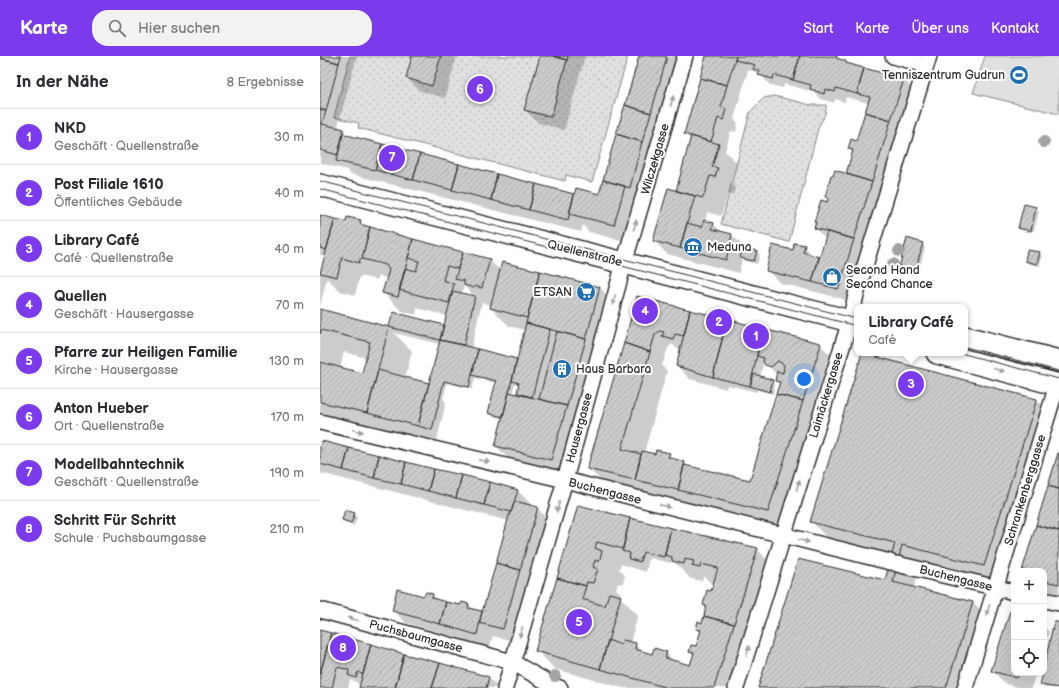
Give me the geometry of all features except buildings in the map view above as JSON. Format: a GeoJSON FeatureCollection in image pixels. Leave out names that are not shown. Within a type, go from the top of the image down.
{"type":"FeatureCollection","features":[{"type":"Feature","properties":{"kind":"street","name":"Wilczekgasse"},"geometry":{"type":"LineString","coordinates":[[624,263],[685,56]]}},
{"type":"Feature","properties":{"kind":"street"},"geometry":{"type":"LineString","coordinates":[[893,56],[928,61]]}},
{"type":"Feature","properties":{"kind":"street","name":"Laimäckergasse"},"geometry":{"type":"LineString","coordinates":[[856,304],[856,295],[928,61]]}},
{"type":"Feature","properties":{"kind":"street","name":"Quellenstraße"},"geometry":{"type":"LineString","coordinates":[[320,185],[854,322]]}},
{"type":"Feature","properties":{"kind":"street","name":"Hausergasse"},"geometry":{"type":"LineString","coordinates":[[505,688],[565,480],[624,263]]}},
{"type":"Feature","properties":{"kind":"street","name":"Laimäckergasse"},"geometry":{"type":"LineString","coordinates":[[736,688],[783,536],[854,325]]}},
{"type":"Feature","properties":{"kind":"street"},"geometry":{"type":"LineString","coordinates":[[968,338],[1059,361]]}},
{"type":"Feature","properties":{"kind":"street"},"geometry":{"type":"LineString","coordinates":[[948,356],[1058,385]]}},
{"type":"Feature","properties":{"kind":"street","name":"Schrankenberggasse"},"geometry":{"type":"LineString","coordinates":[[965,688],[1058,385]]}},
{"type":"Feature","properties":{"kind":"street","name":"Buchengasse"},"geometry":{"type":"LineString","coordinates":[[320,422],[565,480],[783,536],[1011,591]]}},
{"type":"Feature","properties":{"kind":"street"},"geometry":{"type":"LineString","coordinates":[[1047,601],[1059,603]]}},
{"type":"Feature","properties":{"kind":"street","name":"Puchsbaumgasse"},"geometry":{"type":"LineString","coordinates":[[320,610],[512,662],[560,688]]}},
{"type":"Feature","properties":{"kind":"shaded area"},"geometry":{"type":"Polygon","coordinates":[[[350,56],[628,56],[592,182],[566,175],[565,181],[358,128],[359,123],[334,117],[350,56]]]}},
{"type":"Feature","properties":{"kind":"shaded area","name":"Tenniszentrum Gudrun"},"geometry":{"type":"Polygon","coordinates":[[[985,56],[1059,56],[1059,114],[973,93],[985,56]]]}},
{"type":"Feature","properties":{"kind":"shaded area"},"geometry":{"type":"Polygon","coordinates":[[[774,96],[811,105],[826,105],[825,115],[818,129],[789,242],[721,224],[750,112],[764,98],[774,96]]]}},
{"type":"Feature","properties":{"kind":"tram line"},"geometry":{"type":"LineString","coordinates":[[320,181],[854,318]]}},
{"type":"Feature","properties":{"kind":"tram line"},"geometry":{"type":"LineString","coordinates":[[320,189],[854,325]]}},
{"type":"Feature","properties":{"kind":"tram line"},"geometry":{"type":"LineString","coordinates":[[968,348],[1059,371]]}},
{"type":"Feature","properties":{"kind":"tram line"},"geometry":{"type":"LineString","coordinates":[[968,355],[1059,379]]}},
{"type":"Feature","properties":{"kind":"place","name":"Tenniszentrum Gudrun"},"geometry":{"type":"Point","coordinates":[1019,75]}},
{"type":"Feature","properties":{"kind":"place","name":"Anton Hueber"},"geometry":{"type":"Point","coordinates":[480,89]}},
{"type":"Feature","properties":{"kind":"place","name":"Modellbahntechnik"},"geometry":{"type":"Point","coordinates":[392,158]}},
{"type":"Feature","properties":{"kind":"place","name":"Meduna"},"geometry":{"type":"Point","coordinates":[693,247]}},
{"type":"Feature","properties":{"kind":"place","name":"Second Hand Second Chance"},"geometry":{"type":"Point","coordinates":[832,277]}},
{"type":"Feature","properties":{"kind":"place","name":"ETSAN"},"geometry":{"type":"Point","coordinates":[586,292]}},
{"type":"Feature","properties":{"kind":"place","name":"Quellen"},"geometry":{"type":"Point","coordinates":[645,311]}},
{"type":"Feature","properties":{"kind":"place","name":"Post Filiale 1610"},"geometry":{"type":"Point","coordinates":[719,322]}},
{"type":"Feature","properties":{"kind":"place","name":"NKD"},"geometry":{"type":"Point","coordinates":[756,336]}},
{"type":"Feature","properties":{"kind":"place","name":"Haus Barbara"},"geometry":{"type":"Point","coordinates":[562,369]}},
{"type":"Feature","properties":{"kind":"place","name":"Library Café"},"geometry":{"type":"Point","coordinates":[911,384]}},
{"type":"Feature","properties":{"kind":"place","name":"Pfarre zur Heiligen Familie"},"geometry":{"type":"Point","coordinates":[579,622]}},
{"type":"Feature","properties":{"kind":"place","name":"Schritt Für Schritt"},"geometry":{"type":"Point","coordinates":[343,648]}}]}
